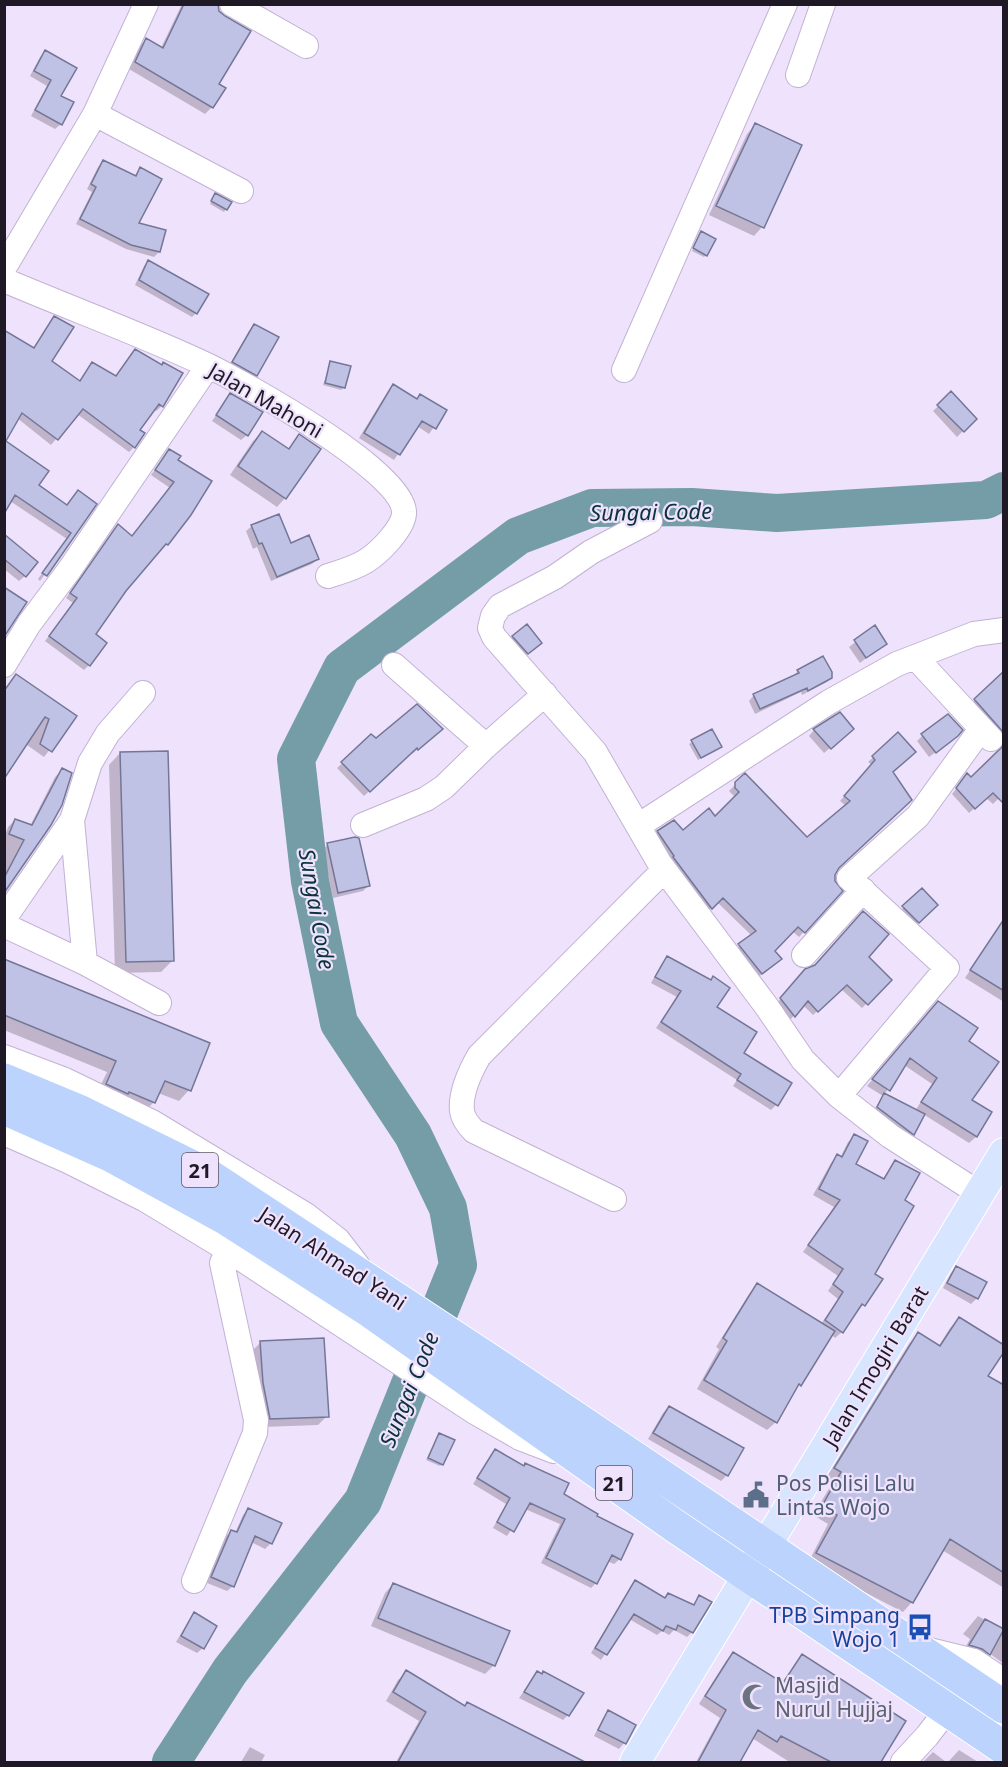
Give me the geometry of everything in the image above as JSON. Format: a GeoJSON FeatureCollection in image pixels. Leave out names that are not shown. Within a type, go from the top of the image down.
{"type":"FeatureCollection","features":[{"type":"Feature","properties":{"kind":"highway","name":"Jalan Ahmad Yani"},"geometry":{"type":"LineString","coordinates":[[4,1080],[81,1112],[205,1173],[369,1304],[587,1464],[748,1576]]}},
{"type":"Feature","properties":{"kind":"highway","name":"Jalan Ahmad Yani"},"geometry":{"type":"LineString","coordinates":[[4,1107],[112,1156],[227,1219],[369,1304]]}},
{"type":"Feature","properties":{"kind":"highway","name":"Jalan Ahmad Yani"},"geometry":{"type":"LineString","coordinates":[[483,1388],[765,1546]]}},
{"type":"Feature","properties":{"kind":"highway","name":"21"},"geometry":{"type":"LineString","coordinates":[[765,1546],[912,1646],[1002,1683]]}},
{"type":"Feature","properties":{"kind":"highway","name":"21"},"geometry":{"type":"LineString","coordinates":[[748,1576],[1004,1748]]}},
{"type":"Feature","properties":{"kind":"main road","name":"Jalan Imogiri Barat"},"geometry":{"type":"LineString","coordinates":[[635,1762],[1004,1153]]}},
{"type":"Feature","properties":{"kind":"street"},"geometry":{"type":"LineString","coordinates":[[4,268],[95,114],[146,4]]}},
{"type":"Feature","properties":{"kind":"street"},"geometry":{"type":"LineString","coordinates":[[232,4],[306,46]]}},
{"type":"Feature","properties":{"kind":"street"},"geometry":{"type":"LineString","coordinates":[[624,370],[785,4]]}},
{"type":"Feature","properties":{"kind":"street"},"geometry":{"type":"LineString","coordinates":[[798,75],[823,4]]}},
{"type":"Feature","properties":{"kind":"street"},"geometry":{"type":"LineString","coordinates":[[95,114],[241,191]]}},
{"type":"Feature","properties":{"kind":"street","name":"Jalan Mahoni"},"geometry":{"type":"LineString","coordinates":[[4,280],[208,366],[322,431],[385,480],[401,498],[405,513],[399,527],[389,541],[367,561],[328,576]]}},
{"type":"Feature","properties":{"kind":"street"},"geometry":{"type":"LineString","coordinates":[[4,665],[29,624],[208,366]]}},
{"type":"Feature","properties":{"kind":"street"},"geometry":{"type":"LineString","coordinates":[[650,521],[591,552],[555,577],[500,606],[493,616],[490,628],[494,637],[595,752],[664,870],[803,1060],[839,1096],[891,1136],[980,1194]]}},
{"type":"Feature","properties":{"kind":"street"},"geometry":{"type":"LineString","coordinates":[[638,826],[829,702],[897,664],[974,634],[1004,630]]}},
{"type":"Feature","properties":{"kind":"street"},"geometry":{"type":"LineString","coordinates":[[839,1096],[947,968],[849,878],[918,816],[987,735],[915,657]]}},
{"type":"Feature","properties":{"kind":"street"},"geometry":{"type":"LineString","coordinates":[[394,665],[486,746]]}},
{"type":"Feature","properties":{"kind":"street"},"geometry":{"type":"LineString","coordinates":[[4,919],[72,820],[90,762],[108,733],[143,693]]}},
{"type":"Feature","properties":{"kind":"street"},"geometry":{"type":"LineString","coordinates":[[363,825],[426,799],[444,787],[545,693]]}},
{"type":"Feature","properties":{"kind":"street"},"geometry":{"type":"LineString","coordinates":[[72,820],[85,963]]}},
{"type":"Feature","properties":{"kind":"street"},"geometry":{"type":"LineString","coordinates":[[614,1198],[474,1131],[467,1124],[462,1109],[472,1067],[479,1056],[664,870]]}},
{"type":"Feature","properties":{"kind":"street"},"geometry":{"type":"LineString","coordinates":[[804,955],[863,890]]}},
{"type":"Feature","properties":{"kind":"street"},"geometry":{"type":"LineString","coordinates":[[4,926],[85,963],[159,1003]]}},
{"type":"Feature","properties":{"kind":"street"},"geometry":{"type":"LineString","coordinates":[[4,1057],[65,1080],[152,1122],[296,1209],[338,1240],[369,1304]]}},
{"type":"Feature","properties":{"kind":"street"},"geometry":{"type":"LineString","coordinates":[[4,1133],[68,1161],[144,1199],[228,1250],[369,1304],[483,1388]]}},
{"type":"Feature","properties":{"kind":"street"},"geometry":{"type":"LineString","coordinates":[[194,1581],[255,1433],[256,1420],[222,1263],[228,1250]]}},
{"type":"Feature","properties":{"kind":"street"},"geometry":{"type":"LineString","coordinates":[[903,1762],[947,1710]]}},
{"type":"Feature","properties":{"kind":"building"},"geometry":{"type":"Polygon","coordinates":[[[184,4],[218,4],[219,11],[225,16],[251,31],[219,84],[226,88],[213,108],[135,62],[146,38],[163,48],[184,4]]]}},
{"type":"Feature","properties":{"kind":"building"},"geometry":{"type":"Polygon","coordinates":[[[45,50],[77,68],[61,96],[74,102],[62,125],[35,110],[51,80],[34,71],[45,50]]]}},
{"type":"Feature","properties":{"kind":"building"},"geometry":{"type":"Polygon","coordinates":[[[755,123],[802,145],[764,228],[716,206],[755,123]]]}},
{"type":"Feature","properties":{"kind":"building"},"geometry":{"type":"Polygon","coordinates":[[[103,160],[136,176],[140,167],[162,179],[139,223],[166,230],[160,252],[131,245],[80,219],[96,187],[91,184],[103,160]]]}},
{"type":"Feature","properties":{"kind":"building"},"geometry":{"type":"Polygon","coordinates":[[[215,193],[232,202],[227,210],[211,201],[215,193]]]}},
{"type":"Feature","properties":{"kind":"building"},"geometry":{"type":"Polygon","coordinates":[[[701,231],[716,239],[707,256],[693,248],[701,231]]]}},
{"type":"Feature","properties":{"kind":"building"},"geometry":{"type":"Polygon","coordinates":[[[148,260],[209,294],[197,314],[139,280],[148,260]]]}},
{"type":"Feature","properties":{"kind":"building"},"geometry":{"type":"Polygon","coordinates":[[[54,316],[74,327],[52,361],[80,381],[92,362],[116,376],[135,349],[162,365],[163,362],[183,373],[163,407],[159,404],[140,430],[145,433],[135,448],[83,409],[58,440],[22,413],[6,441],[49,471],[39,485],[67,505],[78,490],[97,504],[47,576],[42,573],[71,533],[15,495],[4,514],[4,330],[34,348],[54,316]]]}},
{"type":"Feature","properties":{"kind":"building"},"geometry":{"type":"Polygon","coordinates":[[[254,324],[279,337],[257,376],[232,362],[254,324]]]}},
{"type":"Feature","properties":{"kind":"building"},"geometry":{"type":"Polygon","coordinates":[[[330,361],[351,366],[345,388],[325,383],[330,361]]]}},
{"type":"Feature","properties":{"kind":"building"},"geometry":{"type":"Polygon","coordinates":[[[393,384],[417,399],[420,394],[447,410],[436,429],[422,421],[400,455],[364,433],[393,384]]]}},
{"type":"Feature","properties":{"kind":"building"},"geometry":{"type":"Polygon","coordinates":[[[951,391],[977,419],[964,432],[937,405],[951,391]]]}},
{"type":"Feature","properties":{"kind":"building"},"geometry":{"type":"Polygon","coordinates":[[[230,393],[263,412],[248,436],[216,415],[230,393]]]}},
{"type":"Feature","properties":{"kind":"building"},"geometry":{"type":"Polygon","coordinates":[[[262,431],[289,449],[299,434],[321,449],[286,499],[238,466],[262,431]]]}},
{"type":"Feature","properties":{"kind":"building"},"geometry":{"type":"Polygon","coordinates":[[[169,449],[181,456],[178,460],[212,481],[191,515],[168,545],[166,544],[126,591],[96,634],[107,643],[90,666],[49,636],[77,598],[70,593],[118,524],[132,536],[174,482],[155,470],[169,449]]]}},
{"type":"Feature","properties":{"kind":"building"},"geometry":{"type":"Polygon","coordinates":[[[279,514],[291,543],[309,535],[319,559],[277,577],[251,525],[279,514]]]}},
{"type":"Feature","properties":{"kind":"building"},"geometry":{"type":"Polygon","coordinates":[[[4,534],[38,562],[26,577],[4,559],[4,534]]]}},
{"type":"Feature","properties":{"kind":"building"},"geometry":{"type":"Polygon","coordinates":[[[4,587],[27,602],[4,637],[4,587]]]}},
{"type":"Feature","properties":{"kind":"building"},"geometry":{"type":"Polygon","coordinates":[[[527,624],[542,643],[528,654],[512,636],[527,624]]]}},
{"type":"Feature","properties":{"kind":"building"},"geometry":{"type":"Polygon","coordinates":[[[875,625],[887,644],[866,658],[854,640],[875,625]]]}},
{"type":"Feature","properties":{"kind":"building"},"geometry":{"type":"Polygon","coordinates":[[[823,656],[832,672],[832,678],[808,691],[807,688],[760,709],[753,694],[799,673],[797,670],[823,656]]]}},
{"type":"Feature","properties":{"kind":"building"},"geometry":{"type":"Polygon","coordinates":[[[1004,671],[1004,733],[974,699],[1004,671]]]}},
{"type":"Feature","properties":{"kind":"building"},"geometry":{"type":"Polygon","coordinates":[[[16,674],[77,716],[52,752],[40,744],[49,719],[45,717],[4,779],[4,691],[16,674]]]}},
{"type":"Feature","properties":{"kind":"building"},"geometry":{"type":"Polygon","coordinates":[[[417,704],[443,729],[418,750],[417,748],[370,792],[341,762],[371,734],[376,738],[417,704]]]}},
{"type":"Feature","properties":{"kind":"building"},"geometry":{"type":"Polygon","coordinates":[[[840,712],[854,729],[831,749],[813,729],[840,712]]]}},
{"type":"Feature","properties":{"kind":"building"},"geometry":{"type":"Polygon","coordinates":[[[948,714],[963,730],[936,753],[921,734],[948,714]]]}},
{"type":"Feature","properties":{"kind":"building"},"geometry":{"type":"Polygon","coordinates":[[[712,729],[722,747],[701,758],[691,740],[712,729]]]}},
{"type":"Feature","properties":{"kind":"building"},"geometry":{"type":"Polygon","coordinates":[[[898,732],[916,752],[893,772],[912,800],[839,868],[835,881],[843,891],[805,933],[798,927],[775,951],[782,959],[762,974],[738,944],[756,931],[723,898],[712,909],[673,857],[657,831],[674,820],[683,830],[709,808],[715,816],[739,792],[735,788],[735,782],[745,773],[807,837],[850,801],[844,796],[875,760],[872,756],[898,732]]]}},
{"type":"Feature","properties":{"kind":"building"},"geometry":{"type":"Polygon","coordinates":[[[1003,746],[1004,804],[993,793],[975,809],[956,788],[967,773],[971,777],[1003,746]]]}},
{"type":"Feature","properties":{"kind":"building"},"geometry":{"type":"Polygon","coordinates":[[[168,751],[174,961],[126,962],[120,752],[168,751]]]}},
{"type":"Feature","properties":{"kind":"building"},"geometry":{"type":"Polygon","coordinates":[[[62,768],[72,773],[62,805],[51,825],[4,893],[4,878],[24,840],[9,834],[15,819],[32,825],[62,768]]]}},
{"type":"Feature","properties":{"kind":"building"},"geometry":{"type":"Polygon","coordinates":[[[359,838],[370,886],[338,893],[327,843],[359,838]]]}},
{"type":"Feature","properties":{"kind":"building"},"geometry":{"type":"Polygon","coordinates":[[[922,888],[938,905],[919,923],[902,906],[922,888]]]}},
{"type":"Feature","properties":{"kind":"building"},"geometry":{"type":"Polygon","coordinates":[[[863,911],[889,934],[869,957],[892,980],[868,1005],[847,985],[818,1012],[808,1001],[795,1017],[780,998],[805,969],[815,965],[863,911]]]}},
{"type":"Feature","properties":{"kind":"building"},"geometry":{"type":"Polygon","coordinates":[[[1004,919],[1004,991],[970,970],[1004,919]]]}},
{"type":"Feature","properties":{"kind":"building"},"geometry":{"type":"Polygon","coordinates":[[[667,956],[711,980],[713,976],[730,988],[717,1007],[757,1032],[744,1053],[792,1083],[778,1106],[737,1080],[741,1074],[661,1022],[681,991],[655,977],[667,956]]]}},
{"type":"Feature","properties":{"kind":"building"},"geometry":{"type":"Polygon","coordinates":[[[4,959],[210,1043],[191,1091],[165,1081],[155,1103],[129,1092],[128,1094],[106,1084],[116,1061],[4,1015],[4,959]]]}},
{"type":"Feature","properties":{"kind":"building"},"geometry":{"type":"Polygon","coordinates":[[[938,1001],[978,1028],[969,1041],[999,1062],[972,1100],[992,1112],[977,1137],[921,1102],[937,1078],[910,1058],[890,1091],[872,1079],[938,1001]]]}},
{"type":"Feature","properties":{"kind":"building"},"geometry":{"type":"Polygon","coordinates":[[[884,1093],[925,1114],[914,1135],[877,1107],[884,1093]]]}},
{"type":"Feature","properties":{"kind":"building"},"geometry":{"type":"Polygon","coordinates":[[[854,1134],[868,1141],[856,1164],[884,1179],[895,1160],[920,1173],[905,1200],[914,1206],[875,1274],[883,1279],[865,1306],[862,1304],[843,1333],[825,1320],[843,1292],[833,1284],[843,1269],[808,1245],[840,1200],[819,1189],[837,1154],[842,1157],[854,1134]]]}},
{"type":"Feature","properties":{"kind":"building"},"geometry":{"type":"Polygon","coordinates":[[[956,1266],[987,1282],[978,1299],[947,1283],[956,1266]]]}},
{"type":"Feature","properties":{"kind":"building"},"geometry":{"type":"Polygon","coordinates":[[[757,1283],[835,1331],[801,1386],[799,1384],[777,1423],[704,1380],[727,1341],[723,1338],[757,1283]]]}},
{"type":"Feature","properties":{"kind":"building"},"geometry":{"type":"Polygon","coordinates":[[[959,1317],[1004,1345],[1004,1352],[988,1376],[1004,1385],[1004,1573],[950,1539],[913,1603],[816,1553],[837,1515],[822,1506],[841,1472],[834,1468],[918,1332],[940,1346],[959,1317]]]}},
{"type":"Feature","properties":{"kind":"building"},"geometry":{"type":"Polygon","coordinates":[[[324,1338],[329,1417],[270,1419],[263,1383],[260,1341],[324,1338]]]}},
{"type":"Feature","properties":{"kind":"building"},"geometry":{"type":"Polygon","coordinates":[[[669,1406],[744,1448],[728,1476],[653,1433],[669,1406]]]}},
{"type":"Feature","properties":{"kind":"building"},"geometry":{"type":"Polygon","coordinates":[[[439,1433],[455,1440],[443,1465],[428,1458],[439,1433]]]}},
{"type":"Feature","properties":{"kind":"building"},"geometry":{"type":"Polygon","coordinates":[[[495,1449],[524,1466],[525,1463],[569,1483],[564,1494],[598,1514],[597,1516],[633,1534],[621,1560],[612,1555],[597,1584],[546,1558],[565,1519],[530,1503],[514,1532],[497,1522],[510,1498],[477,1478],[495,1449]]]}},
{"type":"Feature","properties":{"kind":"building"},"geometry":{"type":"Polygon","coordinates":[[[248,1508],[282,1523],[272,1544],[255,1536],[234,1587],[211,1577],[231,1530],[237,1532],[248,1508]]]}},
{"type":"Feature","properties":{"kind":"building"},"geometry":{"type":"Polygon","coordinates":[[[635,1580],[665,1598],[668,1593],[694,1605],[699,1595],[712,1602],[693,1633],[678,1625],[676,1630],[666,1626],[663,1631],[634,1614],[607,1655],[595,1648],[635,1580]]]}},
{"type":"Feature","properties":{"kind":"building"},"geometry":{"type":"Polygon","coordinates":[[[393,1583],[510,1631],[495,1666],[378,1618],[393,1583]]]}},
{"type":"Feature","properties":{"kind":"building"},"geometry":{"type":"Polygon","coordinates":[[[194,1612],[217,1626],[204,1649],[181,1636],[194,1612]]]}},
{"type":"Feature","properties":{"kind":"building"},"geometry":{"type":"Polygon","coordinates":[[[985,1619],[1004,1629],[990,1655],[982,1649],[969,1645],[985,1619]]]}},
{"type":"Feature","properties":{"kind":"building"},"geometry":{"type":"Polygon","coordinates":[[[733,1652],[783,1683],[802,1654],[906,1721],[881,1762],[831,1762],[781,1736],[777,1742],[758,1730],[740,1762],[698,1762],[726,1710],[705,1696],[733,1652]]]}},
{"type":"Feature","properties":{"kind":"building"},"geometry":{"type":"Polygon","coordinates":[[[406,1670],[465,1706],[467,1702],[585,1762],[398,1762],[426,1712],[393,1692],[406,1670]]]}},
{"type":"Feature","properties":{"kind":"building"},"geometry":{"type":"Polygon","coordinates":[[[537,1671],[542,1674],[543,1671],[584,1693],[569,1716],[524,1692],[537,1671]]]}},
{"type":"Feature","properties":{"kind":"building"},"geometry":{"type":"Polygon","coordinates":[[[608,1710],[636,1725],[626,1744],[598,1730],[608,1710]]]}},
{"type":"Feature","properties":{"kind":"waterway","name":"Sungai Code"},"geometry":{"type":"LineString","coordinates":[[171,1762],[230,1671],[363,1501],[458,1265],[448,1208],[413,1135],[339,1023],[310,881],[296,759],[342,668],[518,536],[592,508],[692,507],[777,513],[986,500],[1004,491]]}},
{"type":"Feature","properties":{"kind":"place","name":"Pos Polisi Lalu Lintas Wojo"},"geometry":{"type":"Point","coordinates":[756,1495]}},
{"type":"Feature","properties":{"kind":"place","name":"TPB Simpang Wojo 1"},"geometry":{"type":"Point","coordinates":[920,1627]}},
{"type":"Feature","properties":{"kind":"place","name":"Masjid Nurul Hujjaj"},"geometry":{"type":"Point","coordinates":[755,1697]}}]}
